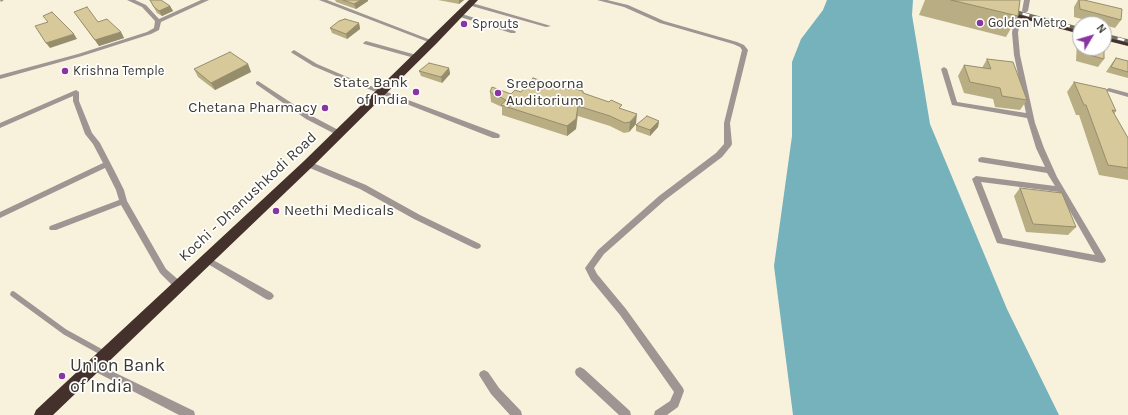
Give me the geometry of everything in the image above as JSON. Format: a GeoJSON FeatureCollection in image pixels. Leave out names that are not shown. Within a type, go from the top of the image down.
{"type":"FeatureCollection","features":[{"type":"Feature","properties":{"kind":"highway","name":"Kochi - Dhanushkodi Road"},"geometry":{"type":"LineString","coordinates":[[42,415],[92,366],[308,164],[472,2]]}},
{"type":"Feature","properties":{"kind":"highway"},"geometry":{"type":"LineString","coordinates":[[996,6],[1072,29]]}},
{"type":"Feature","properties":{"kind":"highway"},"geometry":{"type":"LineString","coordinates":[[1021,13],[1072,23]]}},
{"type":"Feature","properties":{"kind":"highway"},"geometry":{"type":"LineString","coordinates":[[1112,33],[1128,37]]}},
{"type":"Feature","properties":{"kind":"highway"},"geometry":{"type":"LineString","coordinates":[[1112,39],[1128,43]]}},
{"type":"Feature","properties":{"kind":"street"},"geometry":{"type":"LineString","coordinates":[[0,77],[80,56],[149,33],[158,28],[158,20],[144,6],[130,0]]}},
{"type":"Feature","properties":{"kind":"street"},"geometry":{"type":"LineString","coordinates":[[158,20],[206,0]]}},
{"type":"Feature","properties":{"kind":"street"},"geometry":{"type":"LineString","coordinates":[[322,0],[433,42]]}},
{"type":"Feature","properties":{"kind":"street"},"geometry":{"type":"LineString","coordinates":[[600,0],[626,6],[662,22],[735,43],[742,46],[745,50],[727,123],[728,144],[719,155],[662,198],[601,252],[589,268],[594,277],[623,312],[679,391],[674,404],[658,415]]}},
{"type":"Feature","properties":{"kind":"street"},"geometry":{"type":"LineString","coordinates":[[1027,0],[1015,33],[1017,55],[1030,116],[1040,148],[1050,171],[1102,260],[1000,241],[976,179],[1061,190]]}},
{"type":"Feature","properties":{"kind":"street"},"geometry":{"type":"LineString","coordinates":[[472,2],[548,26]]}},
{"type":"Feature","properties":{"kind":"street"},"geometry":{"type":"LineString","coordinates":[[459,15],[513,32]]}},
{"type":"Feature","properties":{"kind":"street"},"geometry":{"type":"LineString","coordinates":[[366,43],[418,57]]}},
{"type":"Feature","properties":{"kind":"street"},"geometry":{"type":"LineString","coordinates":[[294,52],[315,65],[350,80],[496,136]]}},
{"type":"Feature","properties":{"kind":"street"},"geometry":{"type":"LineString","coordinates":[[944,70],[954,104],[1030,116]]}},
{"type":"Feature","properties":{"kind":"street"},"geometry":{"type":"LineString","coordinates":[[258,83],[308,117],[340,133]]}},
{"type":"Feature","properties":{"kind":"street"},"geometry":{"type":"LineString","coordinates":[[1108,90],[1128,95]]}},
{"type":"Feature","properties":{"kind":"street"},"geometry":{"type":"LineString","coordinates":[[0,126],[76,92],[76,101],[89,134],[96,143],[120,190],[122,201],[163,272],[178,285]]}},
{"type":"Feature","properties":{"kind":"street"},"geometry":{"type":"LineString","coordinates":[[982,160],[1050,171]]}},
{"type":"Feature","properties":{"kind":"street"},"geometry":{"type":"LineString","coordinates":[[308,164],[363,187],[417,217],[477,246]]}},
{"type":"Feature","properties":{"kind":"street"},"geometry":{"type":"LineString","coordinates":[[0,215],[106,165]]}},
{"type":"Feature","properties":{"kind":"street"},"geometry":{"type":"LineString","coordinates":[[53,228],[122,201]]}},
{"type":"Feature","properties":{"kind":"street"},"geometry":{"type":"LineString","coordinates":[[206,259],[269,296]]}},
{"type":"Feature","properties":{"kind":"street"},"geometry":{"type":"LineString","coordinates":[[92,366],[190,415]]}},
{"type":"Feature","properties":{"kind":"street"},"geometry":{"type":"LineString","coordinates":[[580,372],[626,415]]}},
{"type":"Feature","properties":{"kind":"street"},"geometry":{"type":"LineString","coordinates":[[484,375],[494,391],[517,415]]}},
{"type":"Feature","properties":{"kind":"lane"},"geometry":{"type":"LineString","coordinates":[[13,294],[65,332],[105,354]]}},
{"type":"Feature","properties":{"kind":"water"},"geometry":{"type":"Polygon","coordinates":[[[827,0],[913,0],[912,15],[930,124],[1007,309],[1059,415],[793,415],[774,266],[792,136],[792,62],[801,39],[823,10],[827,0]]]}},
{"type":"Feature","properties":{"kind":"building"},"geometry":{"type":"Polygon","coordinates":[[[150,0],[161,0],[170,6],[159,11],[154,7],[150,0]]]}},
{"type":"Feature","properties":{"kind":"building"},"geometry":{"type":"Polygon","coordinates":[[[343,0],[361,0],[354,4],[343,0]]]}},
{"type":"Feature","properties":{"kind":"building"},"geometry":{"type":"Polygon","coordinates":[[[951,0],[1020,0],[1018,16],[951,0]]]}},
{"type":"Feature","properties":{"kind":"building"},"geometry":{"type":"Polygon","coordinates":[[[1079,0],[1122,9],[1121,20],[1112,18],[1112,16],[1106,16],[1080,9],[1079,0]]]}},
{"type":"Feature","properties":{"kind":"building"},"geometry":{"type":"Polygon","coordinates":[[[87,7],[98,22],[107,19],[121,32],[95,40],[74,12],[87,7]]]}},
{"type":"Feature","properties":{"kind":"building"},"geometry":{"type":"Polygon","coordinates":[[[52,12],[74,34],[46,43],[35,26],[48,22],[43,16],[52,12]]]}},
{"type":"Feature","properties":{"kind":"building"},"geometry":{"type":"Polygon","coordinates":[[[345,19],[359,23],[346,34],[330,28],[339,21],[345,19]]]}},
{"type":"Feature","properties":{"kind":"building"},"geometry":{"type":"Polygon","coordinates":[[[230,52],[248,64],[211,83],[194,69],[230,52]]]}},
{"type":"Feature","properties":{"kind":"building"},"geometry":{"type":"Polygon","coordinates":[[[1093,56],[1104,56],[1104,59],[1093,56]]]}},
{"type":"Feature","properties":{"kind":"building"},"geometry":{"type":"Polygon","coordinates":[[[1116,58],[1128,61],[1128,72],[1111,67],[1116,58]]]}},
{"type":"Feature","properties":{"kind":"building"},"geometry":{"type":"Polygon","coordinates":[[[987,59],[1013,62],[1027,100],[1002,96],[1000,88],[970,82],[964,65],[991,69],[987,59]]]}},
{"type":"Feature","properties":{"kind":"building"},"geometry":{"type":"Polygon","coordinates":[[[429,63],[449,68],[441,77],[419,71],[429,63]]]}},
{"type":"Feature","properties":{"kind":"building"},"geometry":{"type":"Polygon","coordinates":[[[533,78],[569,90],[572,88],[583,91],[583,93],[609,102],[611,100],[622,105],[619,108],[637,114],[630,122],[625,123],[610,116],[578,106],[576,119],[567,126],[501,105],[506,100],[490,92],[492,87],[511,94],[515,90],[521,92],[533,78]]]}},
{"type":"Feature","properties":{"kind":"building"},"geometry":{"type":"Polygon","coordinates":[[[1074,82],[1106,89],[1116,111],[1112,110],[1128,138],[1128,168],[1108,165],[1086,105],[1084,105],[1074,82]]]}},
{"type":"Feature","properties":{"kind":"building"},"geometry":{"type":"Polygon","coordinates":[[[647,116],[659,121],[650,130],[636,125],[647,116]]]}},
{"type":"Feature","properties":{"kind":"building"},"geometry":{"type":"Polygon","coordinates":[[[1020,188],[1062,193],[1076,227],[1033,224],[1020,188]]]}},
{"type":"Feature","properties":{"kind":"railway"},"geometry":{"type":"LineString","coordinates":[[1009,10],[1072,27]]}},
{"type":"Feature","properties":{"kind":"railway"},"geometry":{"type":"LineString","coordinates":[[1112,37],[1128,41]]}},
{"type":"Feature","properties":{"kind":"place","name":"Golden Metro"},"geometry":{"type":"Point","coordinates":[980,23]}},
{"type":"Feature","properties":{"kind":"place","name":"Sprouts"},"geometry":{"type":"Point","coordinates":[464,24]}},
{"type":"Feature","properties":{"kind":"place","name":"Krishna Temple"},"geometry":{"type":"Point","coordinates":[65,71]}},
{"type":"Feature","properties":{"kind":"place","name":"State Bank of India"},"geometry":{"type":"Point","coordinates":[416,92]}},
{"type":"Feature","properties":{"kind":"place","name":"Sreepoorna Auditorium"},"geometry":{"type":"Point","coordinates":[498,93]}},
{"type":"Feature","properties":{"kind":"place","name":"Chetana Pharmacy"},"geometry":{"type":"Point","coordinates":[325,108]}},
{"type":"Feature","properties":{"kind":"place","name":"Neethi Medicals"},"geometry":{"type":"Point","coordinates":[276,211]}},
{"type":"Feature","properties":{"kind":"place","name":"Union Bank of India"},"geometry":{"type":"Point","coordinates":[62,376]}}]}
